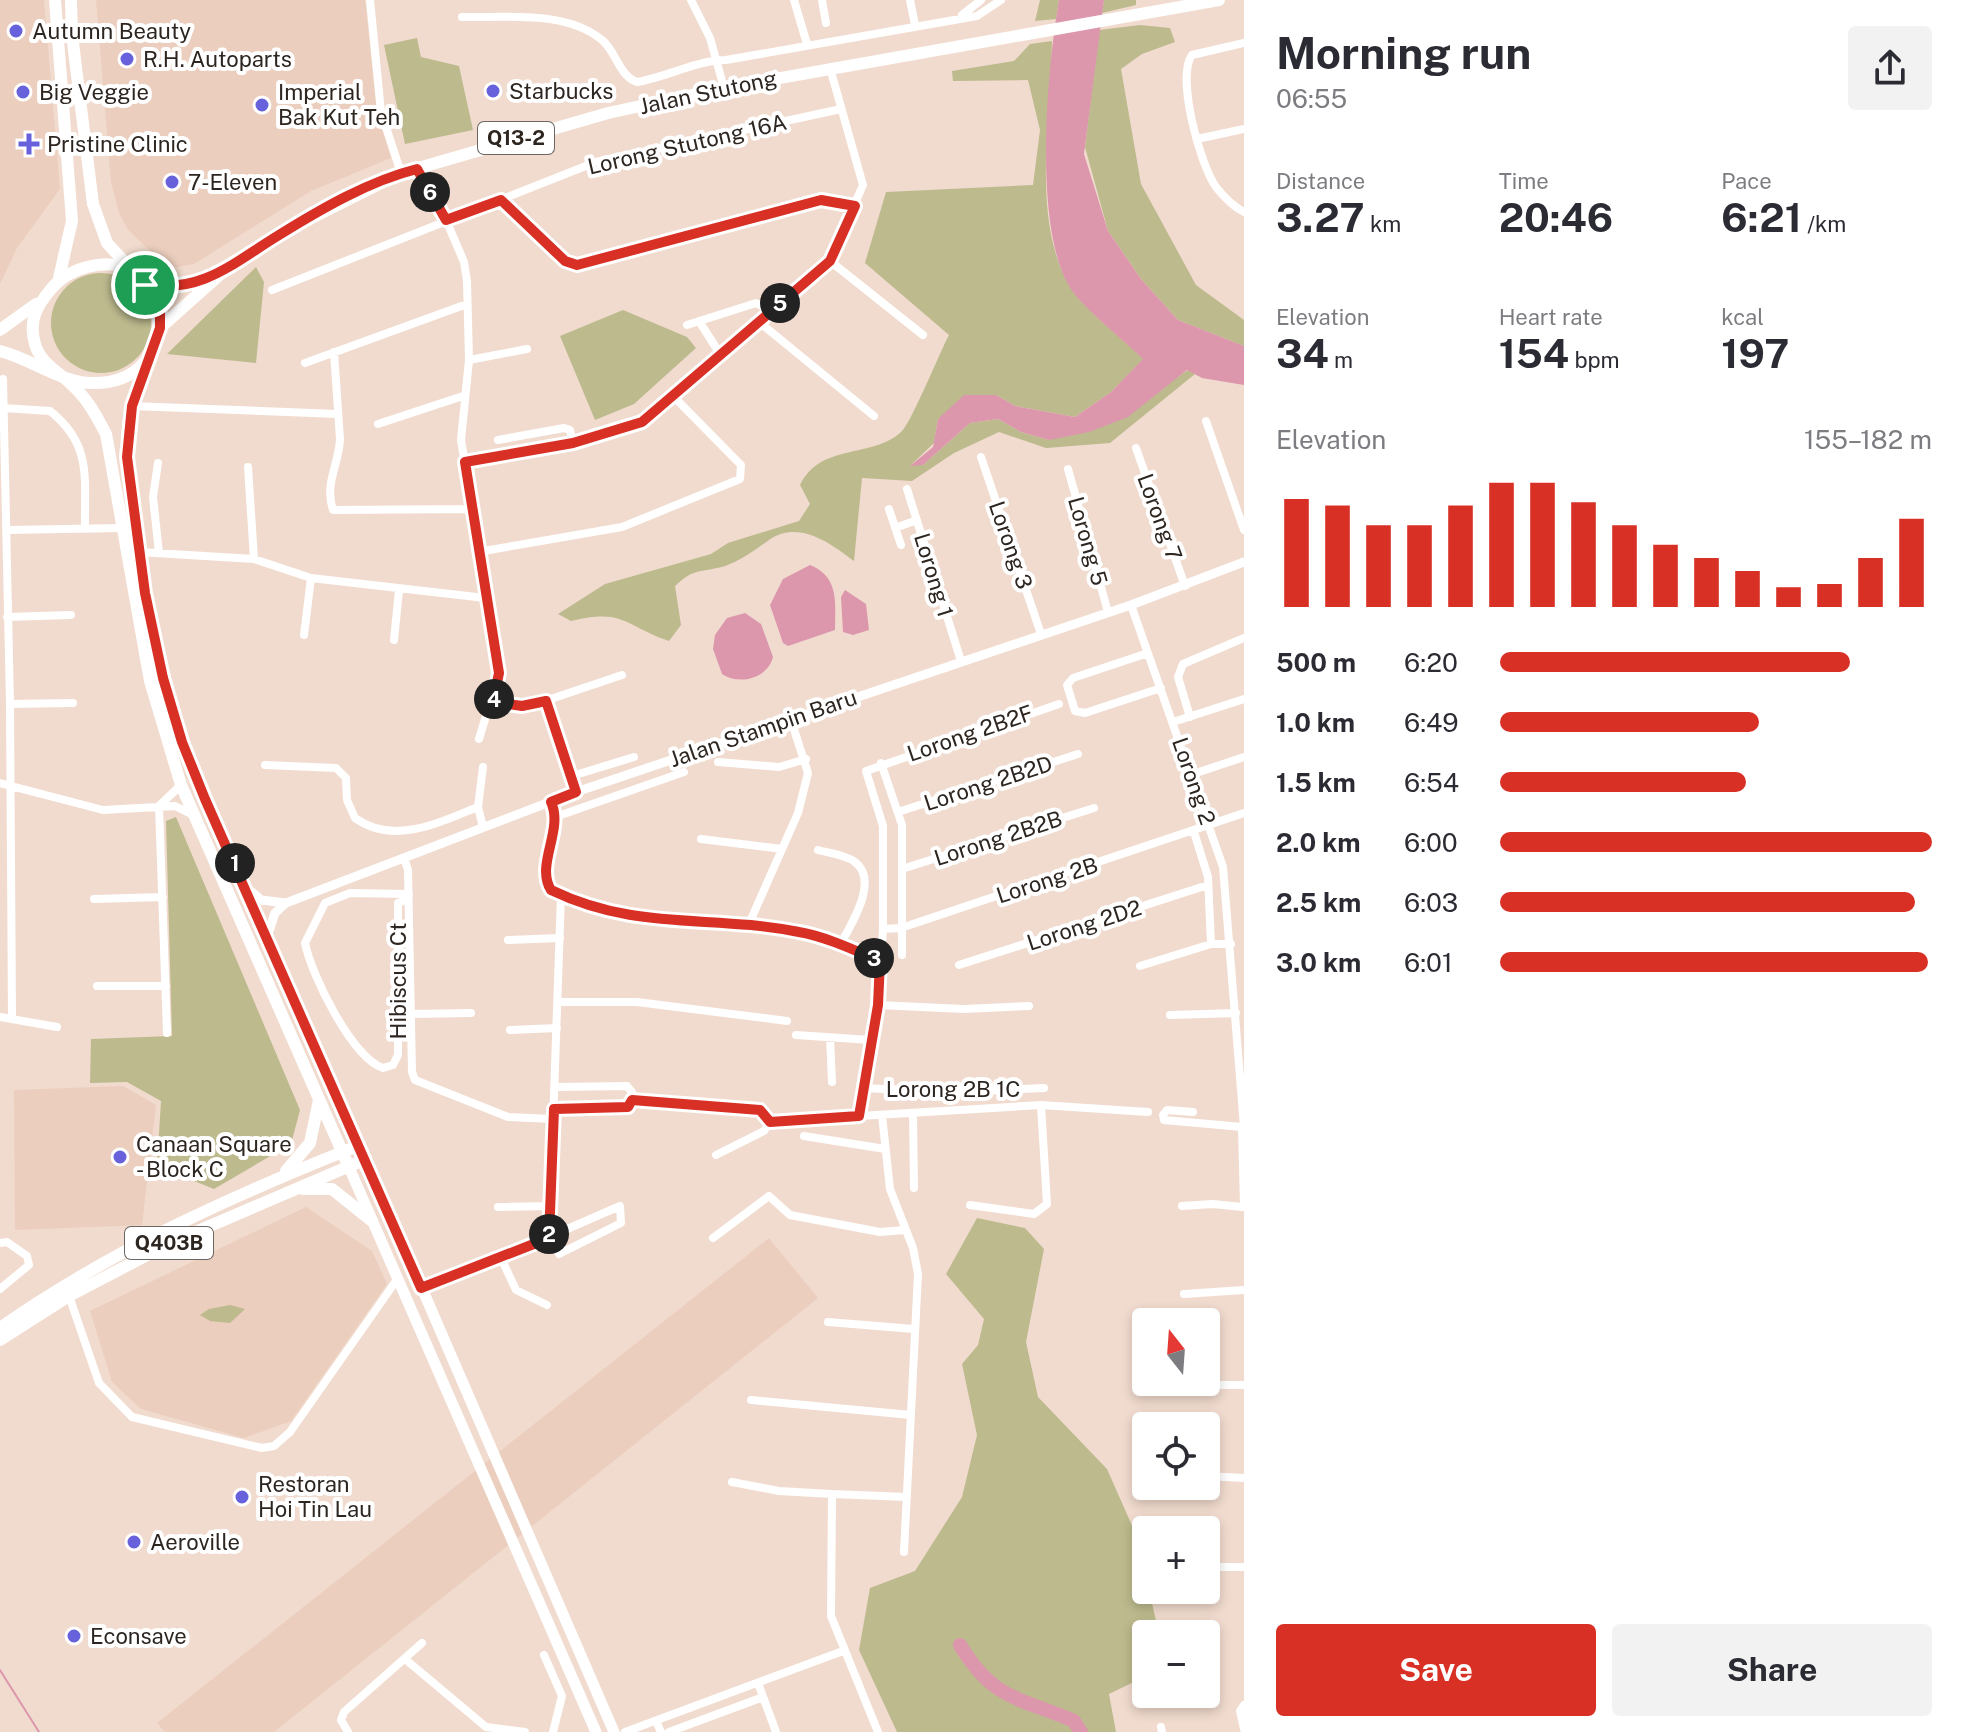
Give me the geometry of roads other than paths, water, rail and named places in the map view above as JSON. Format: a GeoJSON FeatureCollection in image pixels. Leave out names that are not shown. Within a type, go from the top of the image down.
{"type":"FeatureCollection","features":[{"type":"Feature","properties":{"kind":"main road"},"geometry":{"type":"LineString","coordinates":[[0,330],[39,302],[59,278],[72,221],[55,0]]}},
{"type":"Feature","properties":{"kind":"main road"},"geometry":{"type":"LineString","coordinates":[[71,0],[72,35],[93,204],[107,243],[142,282],[160,312],[160,328],[132,406],[127,457],[139,552],[163,678],[182,742],[614,1732]]}},
{"type":"Feature","properties":{"kind":"main road","name":"Jalan Stutong"},"geometry":{"type":"LineString","coordinates":[[225,270],[315,214],[401,173],[581,120],[830,68],[1219,0]]}},
{"type":"Feature","properties":{"kind":"main road"},"geometry":{"type":"LineString","coordinates":[[59,278],[102,265],[123,269],[142,282]]}},
{"type":"Feature","properties":{"kind":"main road","name":"Q13-2"},"geometry":{"type":"LineString","coordinates":[[142,282],[188,285],[225,270]]}},
{"type":"Feature","properties":{"kind":"main road","name":"Q13-2"},"geometry":{"type":"LineString","coordinates":[[160,328],[225,270]]}},
{"type":"Feature","properties":{"kind":"main road"},"geometry":{"type":"LineString","coordinates":[[39,302],[33,316],[34,340],[42,359],[94,409],[106,434],[150,681],[181,785],[596,1732]]}},
{"type":"Feature","properties":{"kind":"main road"},"geometry":{"type":"LineString","coordinates":[[0,351],[80,382],[107,382],[130,374],[146,360]]}},
{"type":"Feature","properties":{"kind":"main road"},"geometry":{"type":"LineString","coordinates":[[281,1176],[310,1143],[319,1100]]}},
{"type":"Feature","properties":{"kind":"main road"},"geometry":{"type":"LineString","coordinates":[[0,1328],[115,1254],[281,1176],[360,1145]]}},
{"type":"Feature","properties":{"kind":"main road","name":"Q403B"},"geometry":{"type":"LineString","coordinates":[[0,1340],[69,1296],[170,1243],[366,1159]]}},
{"type":"Feature","properties":{"kind":"main road"},"geometry":{"type":"LineString","coordinates":[[287,1192],[332,1189],[372,1221]]}},
{"type":"Feature","properties":{"kind":"street"},"geometry":{"type":"LineString","coordinates":[[370,0],[381,112],[401,173]]}},
{"type":"Feature","properties":{"kind":"street"},"geometry":{"type":"LineString","coordinates":[[691,0],[724,88]]}},
{"type":"Feature","properties":{"kind":"street"},"geometry":{"type":"LineString","coordinates":[[794,0],[807,44]]}},
{"type":"Feature","properties":{"kind":"street"},"geometry":{"type":"LineString","coordinates":[[822,0],[826,23]]}},
{"type":"Feature","properties":{"kind":"street"},"geometry":{"type":"LineString","coordinates":[[910,0],[915,25]]}},
{"type":"Feature","properties":{"kind":"street"},"geometry":{"type":"LineString","coordinates":[[962,16],[981,0]]}},
{"type":"Feature","properties":{"kind":"street"},"geometry":{"type":"LineString","coordinates":[[462,17],[531,19],[583,27],[606,42],[626,76],[637,82],[716,60],[962,16],[977,16],[1001,0]]}},
{"type":"Feature","properties":{"kind":"street"},"geometry":{"type":"LineString","coordinates":[[1244,43],[1192,55],[1184,73],[1197,139],[1215,185],[1244,212]]}},
{"type":"Feature","properties":{"kind":"street"},"geometry":{"type":"LineString","coordinates":[[465,462],[573,443],[642,422],[830,261],[855,206],[863,177],[830,68]]}},
{"type":"Feature","properties":{"kind":"street","name":"Lorong Stutong 16A"},"geometry":{"type":"LineString","coordinates":[[272,290],[596,162],[841,109]]}},
{"type":"Feature","properties":{"kind":"street"},"geometry":{"type":"LineString","coordinates":[[1197,139],[1244,129]]}},
{"type":"Feature","properties":{"kind":"street"},"geometry":{"type":"LineString","coordinates":[[417,169],[446,220],[464,262],[469,360],[461,440],[499,673],[493,702],[479,739]]}},
{"type":"Feature","properties":{"kind":"street"},"geometry":{"type":"LineString","coordinates":[[501,200],[565,261],[577,265],[821,200],[855,206]]}},
{"type":"Feature","properties":{"kind":"street"},"geometry":{"type":"LineString","coordinates":[[830,261],[923,335]]}},
{"type":"Feature","properties":{"kind":"street"},"geometry":{"type":"LineString","coordinates":[[687,325],[756,303],[771,311]]}},
{"type":"Feature","properties":{"kind":"street"},"geometry":{"type":"LineString","coordinates":[[305,363],[467,304]]}},
{"type":"Feature","properties":{"kind":"street"},"geometry":{"type":"LineString","coordinates":[[699,321],[720,354]]}},
{"type":"Feature","properties":{"kind":"street"},"geometry":{"type":"LineString","coordinates":[[759,322],[874,416]]}},
{"type":"Feature","properties":{"kind":"street"},"geometry":{"type":"LineString","coordinates":[[469,360],[527,349]]}},
{"type":"Feature","properties":{"kind":"street"},"geometry":{"type":"LineString","coordinates":[[334,352],[340,453],[329,485],[333,510],[471,509]]}},
{"type":"Feature","properties":{"kind":"street"},"geometry":{"type":"LineString","coordinates":[[3,379],[7,530],[3,593],[7,617],[4,678],[10,704],[12,1019]]}},
{"type":"Feature","properties":{"kind":"street"},"geometry":{"type":"LineString","coordinates":[[378,424],[463,396]]}},
{"type":"Feature","properties":{"kind":"street"},"geometry":{"type":"LineString","coordinates":[[478,552],[622,527],[740,479],[741,465],[674,397]]}},
{"type":"Feature","properties":{"kind":"street"},"geometry":{"type":"LineString","coordinates":[[132,406],[338,414]]}},
{"type":"Feature","properties":{"kind":"street"},"geometry":{"type":"LineString","coordinates":[[3,408],[50,411],[76,438],[83,451],[85,529]]}},
{"type":"Feature","properties":{"kind":"street"},"geometry":{"type":"LineString","coordinates":[[1206,421],[1244,530]]}},
{"type":"Feature","properties":{"kind":"street"},"geometry":{"type":"LineString","coordinates":[[498,440],[567,428],[573,443]]}},
{"type":"Feature","properties":{"kind":"street"},"geometry":{"type":"LineString","coordinates":[[510,437],[514,453]]}},
{"type":"Feature","properties":{"kind":"street","name":"Lorong 7"},"geometry":{"type":"LineString","coordinates":[[1136,448],[1185,586]]}},
{"type":"Feature","properties":{"kind":"street","name":"Lorong 3"},"geometry":{"type":"LineString","coordinates":[[981,457],[1041,634]]}},
{"type":"Feature","properties":{"kind":"street"},"geometry":{"type":"LineString","coordinates":[[158,463],[153,497],[159,553]]}},
{"type":"Feature","properties":{"kind":"street"},"geometry":{"type":"LineString","coordinates":[[248,467],[254,559]]}},
{"type":"Feature","properties":{"kind":"street","name":"Lorong 5"},"geometry":{"type":"LineString","coordinates":[[1068,469],[1108,612]]}},
{"type":"Feature","properties":{"kind":"street","name":"Lorong 1"},"geometry":{"type":"LineString","coordinates":[[907,489],[961,661]]}},
{"type":"Feature","properties":{"kind":"street"},"geometry":{"type":"LineString","coordinates":[[889,509],[901,545]]}},
{"type":"Feature","properties":{"kind":"street"},"geometry":{"type":"LineString","coordinates":[[895,528],[917,520]]}},
{"type":"Feature","properties":{"kind":"street"},"geometry":{"type":"LineString","coordinates":[[7,530],[122,528]]}},
{"type":"Feature","properties":{"kind":"street"},"geometry":{"type":"LineString","coordinates":[[139,552],[254,559],[311,578],[485,598]]}},
{"type":"Feature","properties":{"kind":"street","name":"Jalan Stampin Baru"},"geometry":{"type":"LineString","coordinates":[[286,903],[576,792],[1131,605],[1244,562]]}},
{"type":"Feature","properties":{"kind":"street"},"geometry":{"type":"LineString","coordinates":[[304,635],[311,578]]}},
{"type":"Feature","properties":{"kind":"street"},"geometry":{"type":"LineString","coordinates":[[394,640],[399,590]]}},
{"type":"Feature","properties":{"kind":"street","name":"Lorong 2"},"geometry":{"type":"LineString","coordinates":[[1131,605],[1193,774],[1223,867],[1236,1013],[1240,1027],[1243,1207]]}},
{"type":"Feature","properties":{"kind":"street"},"geometry":{"type":"LineString","coordinates":[[7,617],[71,615]]}},
{"type":"Feature","properties":{"kind":"street"},"geometry":{"type":"LineString","coordinates":[[1190,717],[1178,677],[1183,664],[1244,638]]}},
{"type":"Feature","properties":{"kind":"street"},"geometry":{"type":"LineString","coordinates":[[1148,653],[1073,678],[1067,685],[1071,700],[1079,714],[1161,688]]}},
{"type":"Feature","properties":{"kind":"street"},"geometry":{"type":"LineString","coordinates":[[493,702],[522,706],[546,701],[622,675]]}},
{"type":"Feature","properties":{"kind":"street"},"geometry":{"type":"LineString","coordinates":[[1173,722],[1244,699]]}},
{"type":"Feature","properties":{"kind":"street"},"geometry":{"type":"LineString","coordinates":[[546,701],[576,792]]}},
{"type":"Feature","properties":{"kind":"street"},"geometry":{"type":"LineString","coordinates":[[10,704],[73,703]]}},
{"type":"Feature","properties":{"kind":"street","name":"Lorong 2B2F"},"geometry":{"type":"LineString","coordinates":[[881,763],[1059,704]]}},
{"type":"Feature","properties":{"kind":"street"},"geometry":{"type":"LineString","coordinates":[[748,926],[804,793],[809,768],[791,720]]}},
{"type":"Feature","properties":{"kind":"street","name":"Lorong 2B2D"},"geometry":{"type":"LineString","coordinates":[[898,812],[1078,754]]}},
{"type":"Feature","properties":{"kind":"street"},"geometry":{"type":"LineString","coordinates":[[572,776],[634,757]]}},
{"type":"Feature","properties":{"kind":"street"},"geometry":{"type":"LineString","coordinates":[[1193,774],[1244,757]]}},
{"type":"Feature","properties":{"kind":"street"},"geometry":{"type":"LineString","coordinates":[[718,762],[779,767],[806,759]]}},
{"type":"Feature","properties":{"kind":"street"},"geometry":{"type":"LineString","coordinates":[[859,1116],[861,1088],[878,1005],[883,929],[883,826],[866,773],[867,768],[881,763],[898,812],[902,869],[902,955]]}},
{"type":"Feature","properties":{"kind":"street"},"geometry":{"type":"LineString","coordinates":[[265,765],[336,768],[346,778],[347,800],[355,818],[389,830],[409,831],[430,826],[478,807]]}},
{"type":"Feature","properties":{"kind":"street"},"geometry":{"type":"LineString","coordinates":[[483,767],[478,807],[483,827]]}},
{"type":"Feature","properties":{"kind":"street"},"geometry":{"type":"LineString","coordinates":[[558,816],[684,772]]}},
{"type":"Feature","properties":{"kind":"street"},"geometry":{"type":"LineString","coordinates":[[0,783],[103,810],[175,806],[193,815]]}},
{"type":"Feature","properties":{"kind":"street"},"geometry":{"type":"LineString","coordinates":[[167,1033],[159,806],[181,785]]}},
{"type":"Feature","properties":{"kind":"street"},"geometry":{"type":"LineString","coordinates":[[551,802],[558,816],[546,876],[551,890],[561,895],[610,913],[664,922],[800,932],[880,961]]}},
{"type":"Feature","properties":{"kind":"street","name":"Lorong 2B2B"},"geometry":{"type":"LineString","coordinates":[[902,869],[1094,808]]}},
{"type":"Feature","properties":{"kind":"street","name":"Lorong 2B"},"geometry":{"type":"LineString","coordinates":[[883,929],[901,928],[1244,813]]}},
{"type":"Feature","properties":{"kind":"street"},"geometry":{"type":"LineString","coordinates":[[1194,832],[1208,885],[1211,944]]}},
{"type":"Feature","properties":{"kind":"street"},"geometry":{"type":"LineString","coordinates":[[701,839],[782,849]]}},
{"type":"Feature","properties":{"kind":"street"},"geometry":{"type":"LineString","coordinates":[[818,850],[852,860],[861,870],[863,896],[840,945]]}},
{"type":"Feature","properties":{"kind":"street"},"geometry":{"type":"LineString","coordinates":[[404,858],[415,1080],[508,1117],[553,1119]]}},
{"type":"Feature","properties":{"kind":"street","name":"Lorong 2D2"},"geometry":{"type":"LineString","coordinates":[[959,965],[1208,885]]}},
{"type":"Feature","properties":{"kind":"street"},"geometry":{"type":"LineString","coordinates":[[246,887],[261,900],[286,903]]}},
{"type":"Feature","properties":{"kind":"street","name":"Hibiscus Ct"},"geometry":{"type":"LineString","coordinates":[[350,893],[408,896],[398,902],[398,1055],[393,1065],[383,1068],[367,1060],[345,1031],[305,943],[325,903],[350,893]]}},
{"type":"Feature","properties":{"kind":"street"},"geometry":{"type":"LineString","coordinates":[[549,1238],[561,895]]}},
{"type":"Feature","properties":{"kind":"street"},"geometry":{"type":"LineString","coordinates":[[94,899],[163,897]]}},
{"type":"Feature","properties":{"kind":"street"},"geometry":{"type":"LineString","coordinates":[[267,937],[275,913],[286,903]]}},
{"type":"Feature","properties":{"kind":"street"},"geometry":{"type":"LineString","coordinates":[[508,940],[560,938]]}},
{"type":"Feature","properties":{"kind":"street"},"geometry":{"type":"LineString","coordinates":[[1140,966],[1211,944],[1231,944]]}},
{"type":"Feature","properties":{"kind":"street"},"geometry":{"type":"LineString","coordinates":[[1233,962],[1244,964]]}},
{"type":"Feature","properties":{"kind":"street"},"geometry":{"type":"LineString","coordinates":[[97,986],[166,986]]}},
{"type":"Feature","properties":{"kind":"street"},"geometry":{"type":"LineString","coordinates":[[558,1002],[637,1002],[787,1021]]}},
{"type":"Feature","properties":{"kind":"street"},"geometry":{"type":"LineString","coordinates":[[878,1005],[964,1009],[1029,1006]]}},
{"type":"Feature","properties":{"kind":"street"},"geometry":{"type":"LineString","coordinates":[[411,1014],[471,1013]]}},
{"type":"Feature","properties":{"kind":"street"},"geometry":{"type":"LineString","coordinates":[[1170,1015],[1236,1013]]}},
{"type":"Feature","properties":{"kind":"street"},"geometry":{"type":"LineString","coordinates":[[0,1017],[57,1027]]}},
{"type":"Feature","properties":{"kind":"street"},"geometry":{"type":"LineString","coordinates":[[510,1030],[557,1028]]}},
{"type":"Feature","properties":{"kind":"street"},"geometry":{"type":"LineString","coordinates":[[796,1035],[870,1040]]}},
{"type":"Feature","properties":{"kind":"street"},"geometry":{"type":"LineString","coordinates":[[830,1038],[832,1082]]}},
{"type":"Feature","properties":{"kind":"street"},"geometry":{"type":"LineString","coordinates":[[554,1109],[628,1107],[632,1100],[632,1092],[627,1086],[555,1087]]}},
{"type":"Feature","properties":{"kind":"street","name":"Lorong 2B 1C"},"geometry":{"type":"LineString","coordinates":[[861,1088],[956,1092],[1044,1088]]}},
{"type":"Feature","properties":{"kind":"street"},"geometry":{"type":"LineString","coordinates":[[632,1100],[760,1110],[770,1122]]}},
{"type":"Feature","properties":{"kind":"street"},"geometry":{"type":"LineString","coordinates":[[770,1122],[1041,1105],[1148,1112]]}},
{"type":"Feature","properties":{"kind":"street"},"geometry":{"type":"LineString","coordinates":[[970,1205],[1034,1214],[1043,1210],[1047,1204],[1041,1105]]}},
{"type":"Feature","properties":{"kind":"street"},"geometry":{"type":"LineString","coordinates":[[1193,1112],[1167,1110],[1163,1115],[1164,1120],[1243,1127]]}},
{"type":"Feature","properties":{"kind":"street"},"geometry":{"type":"LineString","coordinates":[[913,1113],[914,1188]]}},
{"type":"Feature","properties":{"kind":"street"},"geometry":{"type":"LineString","coordinates":[[882,1115],[890,1189],[918,1274],[904,1552]]}},
{"type":"Feature","properties":{"kind":"street"},"geometry":{"type":"LineString","coordinates":[[716,1155],[764,1131],[770,1122]]}},
{"type":"Feature","properties":{"kind":"street"},"geometry":{"type":"LineString","coordinates":[[804,1136],[885,1149]]}},
{"type":"Feature","properties":{"kind":"street"},"geometry":{"type":"LineString","coordinates":[[713,1238],[769,1196],[790,1215],[889,1233],[905,1230]]}},
{"type":"Feature","properties":{"kind":"street"},"geometry":{"type":"LineString","coordinates":[[1182,1206],[1213,1204],[1243,1207]]}},
{"type":"Feature","properties":{"kind":"street"},"geometry":{"type":"LineString","coordinates":[[498,1207],[550,1206]]}},
{"type":"Feature","properties":{"kind":"street"},"geometry":{"type":"LineString","coordinates":[[421,1288],[501,1258],[620,1206],[621,1223],[559,1254]]}},
{"type":"Feature","properties":{"kind":"street"},"geometry":{"type":"LineString","coordinates":[[0,1243],[7,1242],[27,1256],[29,1265],[0,1289]]}},
{"type":"Feature","properties":{"kind":"street"},"geometry":{"type":"LineString","coordinates":[[501,1258],[516,1290],[547,1305]]}},
{"type":"Feature","properties":{"kind":"street"},"geometry":{"type":"LineString","coordinates":[[69,1296],[99,1383],[132,1417],[262,1448],[274,1446],[290,1432],[398,1278]]}},
{"type":"Feature","properties":{"kind":"street"},"geometry":{"type":"LineString","coordinates":[[1184,1294],[1244,1290]]}},
{"type":"Feature","properties":{"kind":"street"},"geometry":{"type":"LineString","coordinates":[[828,1322],[914,1329]]}},
{"type":"Feature","properties":{"kind":"street"},"geometry":{"type":"LineString","coordinates":[[1220,1385],[1244,1385]]}},
{"type":"Feature","properties":{"kind":"street"},"geometry":{"type":"LineString","coordinates":[[751,1400],[911,1415]]}},
{"type":"Feature","properties":{"kind":"street"},"geometry":{"type":"LineString","coordinates":[[1220,1477],[1244,1478]]}},
{"type":"Feature","properties":{"kind":"street"},"geometry":{"type":"LineString","coordinates":[[732,1482],[779,1491],[907,1497]]}},
{"type":"Feature","properties":{"kind":"street"},"geometry":{"type":"LineString","coordinates":[[832,1494],[829,1602],[843,1651],[878,1732]]}},
{"type":"Feature","properties":{"kind":"street"},"geometry":{"type":"LineString","coordinates":[[1220,1567],[1244,1567]]}},
{"type":"Feature","properties":{"kind":"street"},"geometry":{"type":"LineString","coordinates":[[348,1732],[341,1720],[344,1712],[422,1643]]}},
{"type":"Feature","properties":{"kind":"street"},"geometry":{"type":"LineString","coordinates":[[625,1732],[843,1651]]}},
{"type":"Feature","properties":{"kind":"street"},"geometry":{"type":"LineString","coordinates":[[544,1655],[562,1696],[553,1732]]}},
{"type":"Feature","properties":{"kind":"street"},"geometry":{"type":"LineString","coordinates":[[405,1659],[486,1727],[525,1732]]}},
{"type":"Feature","properties":{"kind":"street"},"geometry":{"type":"LineString","coordinates":[[758,1683],[776,1732]]}},
{"type":"Feature","properties":{"kind":"street"},"geometry":{"type":"LineString","coordinates":[[669,1732],[763,1697]]}},
{"type":"Feature","properties":{"kind":"street"},"geometry":{"type":"LineString","coordinates":[[1244,1705],[1240,1711],[1244,1729]]}},
{"type":"Feature","properties":{"kind":"street"},"geometry":{"type":"LineString","coordinates":[[656,1721],[661,1732]]}},
{"type":"Feature","properties":{"kind":"waterway"},"geometry":{"type":"LineString","coordinates":[[960,1645],[984,1677],[997,1687],[1009,1695],[1074,1721],[1081,1732]]}},
{"type":"Feature","properties":{"kind":"waterway"},"geometry":{"type":"LineString","coordinates":[[0,1670],[39,1732]]}},
{"type":"Feature","properties":{"kind":"place","name":"Autumn Beauty"},"geometry":{"type":"Point","coordinates":[16,31]}},
{"type":"Feature","properties":{"kind":"place","name":"R.H. Autoparts"},"geometry":{"type":"Point","coordinates":[127,59]}},
{"type":"Feature","properties":{"kind":"place","name":"Starbucks"},"geometry":{"type":"Point","coordinates":[493,91]}},
{"type":"Feature","properties":{"kind":"place","name":"Big Veggie"},"geometry":{"type":"Point","coordinates":[23,92]}},
{"type":"Feature","properties":{"kind":"place","name":"Imperial Bak Kut Teh"},"geometry":{"type":"Point","coordinates":[262,105]}},
{"type":"Feature","properties":{"kind":"place","name":"Pristine Clinic"},"geometry":{"type":"Point","coordinates":[29,144]}},
{"type":"Feature","properties":{"kind":"place","name":"7-Eleven"},"geometry":{"type":"Point","coordinates":[172,182]}},
{"type":"Feature","properties":{"kind":"place","name":"Canaan Square - Block C"},"geometry":{"type":"Point","coordinates":[120,1157]}},
{"type":"Feature","properties":{"kind":"place","name":"Restoran Hoi Tin Lau"},"geometry":{"type":"Point","coordinates":[242,1497]}},
{"type":"Feature","properties":{"kind":"place","name":"Aeroville"},"geometry":{"type":"Point","coordinates":[134,1542]}},
{"type":"Feature","properties":{"kind":"place","name":"Econsave"},"geometry":{"type":"Point","coordinates":[74,1636]}}]}
